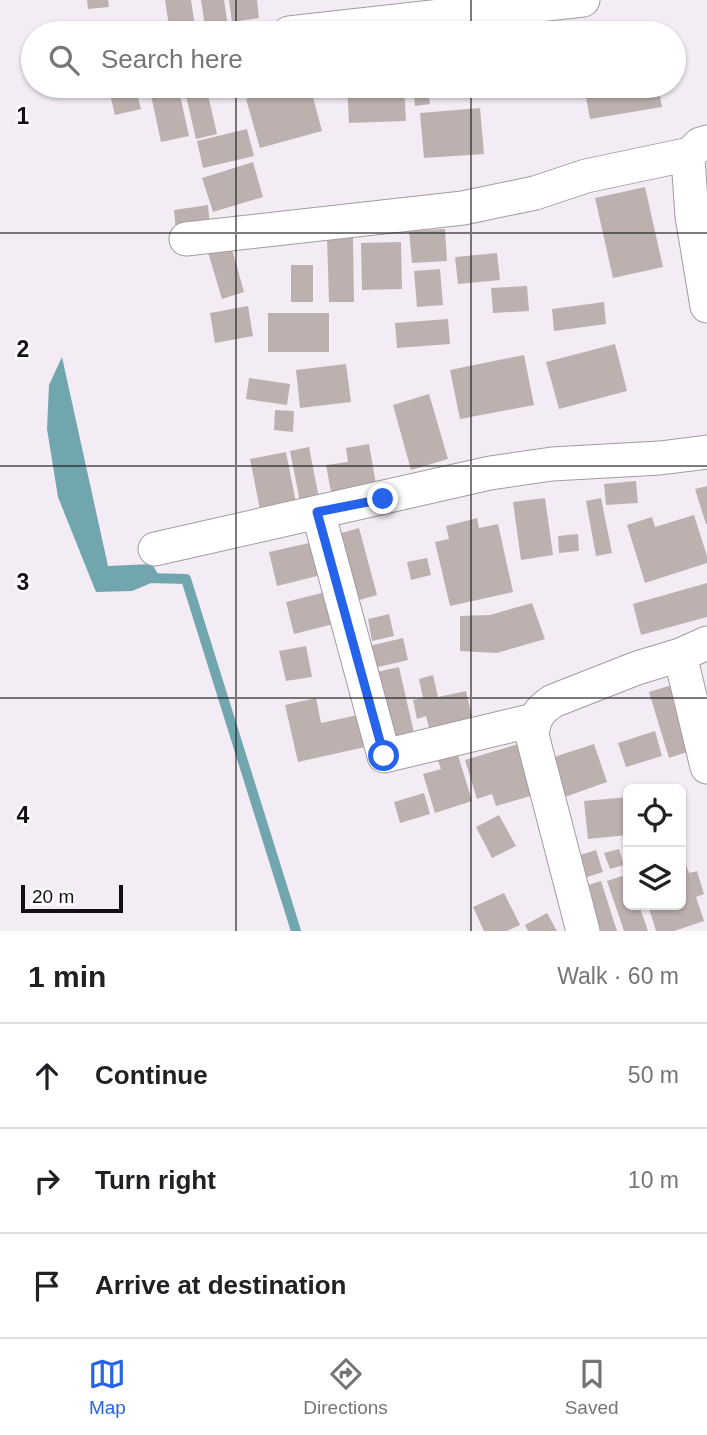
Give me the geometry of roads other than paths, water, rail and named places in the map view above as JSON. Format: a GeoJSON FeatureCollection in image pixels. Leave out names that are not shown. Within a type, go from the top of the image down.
{"type":"FeatureCollection","features":[{"type":"Feature","properties":{"kind":"street"},"geometry":{"type":"LineString","coordinates":[[396,21],[583,0]]}},
{"type":"Feature","properties":{"kind":"street"},"geometry":{"type":"LineString","coordinates":[[186,239],[463,208],[535,193],[586,176],[699,148]]}},
{"type":"Feature","properties":{"kind":"street"},"geometry":{"type":"LineString","coordinates":[[699,148],[688,158],[692,216],[707,306]]}},
{"type":"Feature","properties":{"kind":"street"},"geometry":{"type":"LineString","coordinates":[[155,549],[490,473],[552,464],[660,458],[707,452]]}},
{"type":"Feature","properties":{"kind":"street"},"geometry":{"type":"LineString","coordinates":[[317,512],[384,756],[534,720]]}},
{"type":"Feature","properties":{"kind":"street"},"geometry":{"type":"LineString","coordinates":[[583,931],[532,735],[534,720],[541,709],[553,701],[637,668],[694,649],[707,767]]}},
{"type":"Feature","properties":{"kind":"water"},"geometry":{"type":"Polygon","coordinates":[[[62,357],[108,566],[152,564],[161,579],[132,591],[96,592],[58,497],[47,429],[49,385],[62,357]]]}},
{"type":"Feature","properties":{"kind":"waterway"},"geometry":{"type":"LineString","coordinates":[[147,578],[186,579],[296,931]]}}]}
